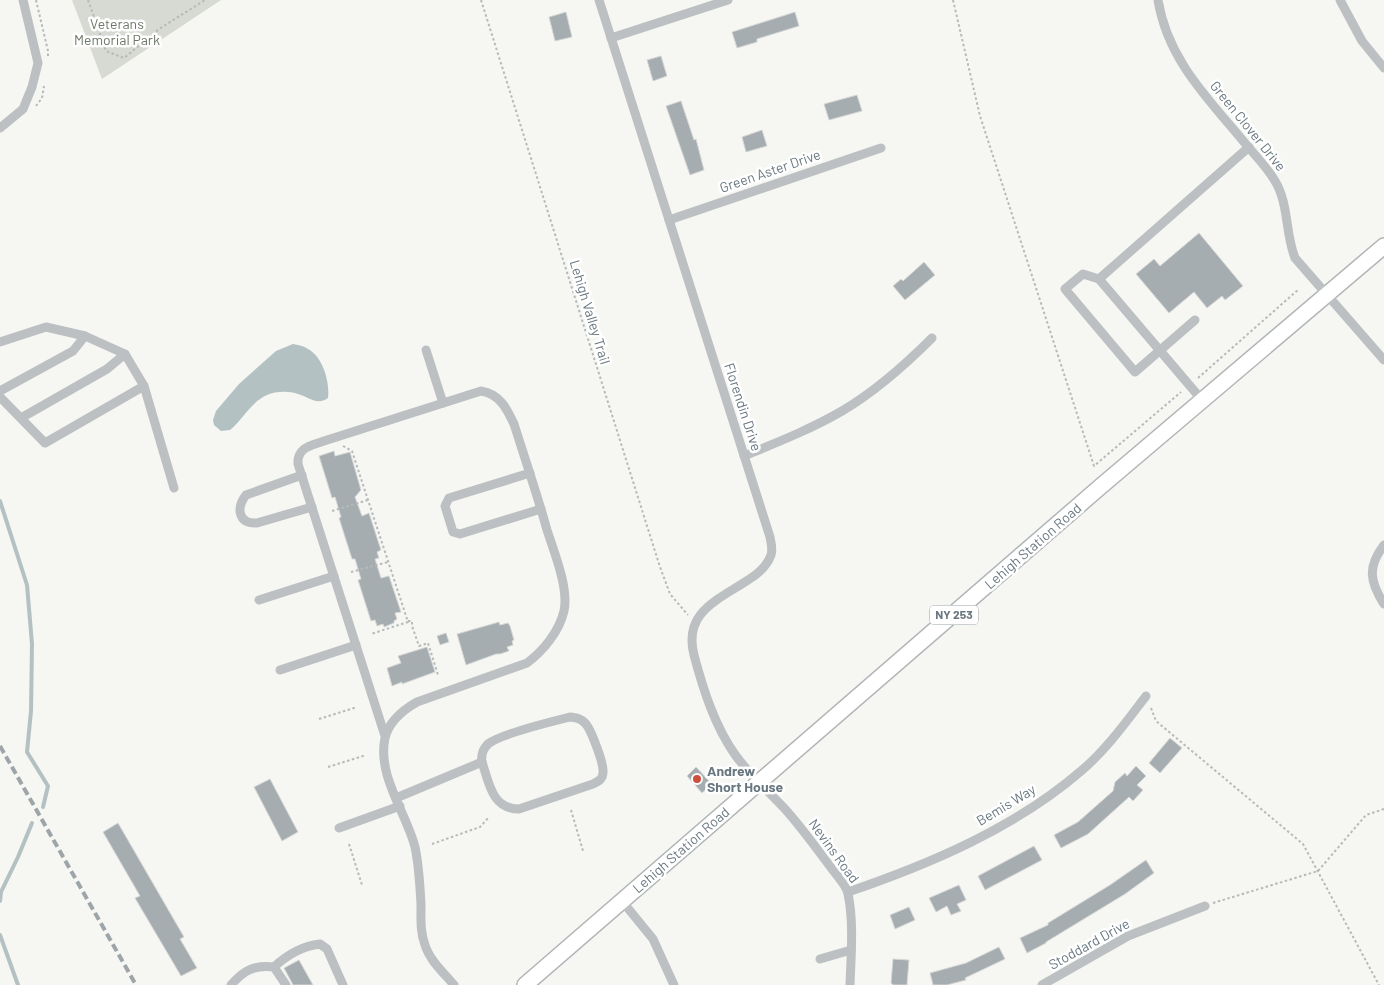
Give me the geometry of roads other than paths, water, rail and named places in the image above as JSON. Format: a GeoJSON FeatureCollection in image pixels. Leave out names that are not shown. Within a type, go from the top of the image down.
{"type":"FeatureCollection","features":[{"type":"Feature","properties":{"kind":"main road","name":"Lehigh Station Road"},"geometry":{"type":"LineString","coordinates":[[525,985],[1202,400],[1384,246]]}},
{"type":"Feature","properties":{"kind":"street"},"geometry":{"type":"LineString","coordinates":[[0,128],[23,110],[32,87],[38,62],[23,0]]}},
{"type":"Feature","properties":{"kind":"street","name":"Florendin Drive"},"geometry":{"type":"LineString","coordinates":[[600,0],[668,220],[770,536],[772,548],[765,567],[755,576],[712,604],[697,617],[692,637],[694,653],[710,704],[725,739],[746,769],[759,782]]}},
{"type":"Feature","properties":{"kind":"street"},"geometry":{"type":"LineString","coordinates":[[611,38],[728,0]]}},
{"type":"Feature","properties":{"kind":"street","name":"Green Clover Drive"},"geometry":{"type":"LineString","coordinates":[[1158,0],[1167,35],[1184,69],[1268,170],[1281,192],[1295,258],[1384,360]]}},
{"type":"Feature","properties":{"kind":"street"},"geometry":{"type":"LineString","coordinates":[[1340,0],[1362,41],[1384,68]]}},
{"type":"Feature","properties":{"kind":"street"},"geometry":{"type":"LineString","coordinates":[[1099,279],[1249,147]]}},
{"type":"Feature","properties":{"kind":"street","name":"Green Aster Drive"},"geometry":{"type":"LineString","coordinates":[[668,220],[881,148]]}},
{"type":"Feature","properties":{"kind":"street"},"geometry":{"type":"LineString","coordinates":[[1195,320],[1160,351],[1135,372],[1066,289],[1084,274],[1099,279],[1160,351],[1202,400]]}},
{"type":"Feature","properties":{"kind":"street"},"geometry":{"type":"LineString","coordinates":[[0,342],[46,327],[85,336],[125,354],[144,386],[174,488]]}},
{"type":"Feature","properties":{"kind":"street"},"geometry":{"type":"LineString","coordinates":[[0,391],[73,351],[85,336]]}},
{"type":"Feature","properties":{"kind":"street"},"geometry":{"type":"LineString","coordinates":[[744,456],[814,426],[844,410],[871,392],[905,364],[932,338]]}},
{"type":"Feature","properties":{"kind":"street"},"geometry":{"type":"LineString","coordinates":[[426,350],[443,403]]}},
{"type":"Feature","properties":{"kind":"street"},"geometry":{"type":"LineString","coordinates":[[21,418],[107,369],[125,354]]}},
{"type":"Feature","properties":{"kind":"street"},"geometry":{"type":"LineString","coordinates":[[0,397],[45,443],[144,386]]}},
{"type":"Feature","properties":{"kind":"street"},"geometry":{"type":"LineString","coordinates":[[385,736],[298,464],[300,453],[303,449],[324,441],[481,391],[488,392],[506,408],[514,424],[560,571],[565,599],[564,612],[546,646],[540,654],[527,664],[417,702],[406,708],[398,716],[391,724],[385,736],[385,767],[411,834],[418,862],[421,927],[425,946],[433,961],[454,985]]}},
{"type":"Feature","properties":{"kind":"street"},"geometry":{"type":"LineString","coordinates":[[530,473],[449,498],[445,506],[453,532],[460,534],[541,509]]}},
{"type":"Feature","properties":{"kind":"street"},"geometry":{"type":"LineString","coordinates":[[302,475],[246,495],[240,507],[241,514],[244,520],[250,524],[257,524],[312,507]]}},
{"type":"Feature","properties":{"kind":"street"},"geometry":{"type":"LineString","coordinates":[[1384,545],[1374,560],[1372,571],[1372,580],[1376,592],[1384,604]]}},
{"type":"Feature","properties":{"kind":"street"},"geometry":{"type":"LineString","coordinates":[[260,600],[334,576]]}},
{"type":"Feature","properties":{"kind":"street"},"geometry":{"type":"LineString","coordinates":[[280,670],[356,645]]}},
{"type":"Feature","properties":{"kind":"street","name":"Bemis Way"},"geometry":{"type":"LineString","coordinates":[[848,892],[929,861],[980,837],[1021,814],[1082,771],[1105,747],[1146,696]]}},
{"type":"Feature","properties":{"kind":"street"},"geometry":{"type":"LineString","coordinates":[[580,718],[587,725],[602,763],[603,773],[600,780],[593,784],[519,809],[511,809],[497,802],[492,795],[482,762],[484,750],[494,740],[552,721],[580,718]]}},
{"type":"Feature","properties":{"kind":"street"},"geometry":{"type":"LineString","coordinates":[[339,828],[482,762]]}},
{"type":"Feature","properties":{"kind":"street","name":"Nevins Road"},"geometry":{"type":"LineString","coordinates":[[759,782],[816,847],[848,892],[851,950],[850,985]]}},
{"type":"Feature","properties":{"kind":"street"},"geometry":{"type":"LineString","coordinates":[[622,901],[653,939],[674,985]]}},
{"type":"Feature","properties":{"kind":"street","name":"Stoddard Drive"},"geometry":{"type":"LineString","coordinates":[[1042,985],[1128,936],[1205,906]]}},
{"type":"Feature","properties":{"kind":"street"},"geometry":{"type":"LineString","coordinates":[[274,967],[286,956],[306,947],[320,944],[327,949],[343,985]]}},
{"type":"Feature","properties":{"kind":"street"},"geometry":{"type":"LineString","coordinates":[[820,959],[851,950]]}},
{"type":"Feature","properties":{"kind":"street"},"geometry":{"type":"LineString","coordinates":[[231,985],[241,973],[260,965],[274,967],[286,985]]}},
{"type":"Feature","properties":{"kind":"waterway"},"geometry":{"type":"LineString","coordinates":[[0,501],[27,585],[32,644],[31,711],[27,752],[48,786],[43,807]]}},
{"type":"Feature","properties":{"kind":"waterway"},"geometry":{"type":"LineString","coordinates":[[0,901],[1,892],[32,823]]}},
{"type":"Feature","properties":{"kind":"waterway"},"geometry":{"type":"LineString","coordinates":[[0,935],[18,985]]}},
{"type":"Feature","properties":{"kind":"railway"},"geometry":{"type":"LineString","coordinates":[[0,746],[136,985]]}},
{"type":"Feature","properties":{"kind":"place","name":"Andrew Short House"},"geometry":{"type":"Point","coordinates":[697,779]}},
{"type":"Feature","properties":{"kind":"park label","name":"Veterans Memorial Park"},"geometry":{"type":"Point","coordinates":[117,32]}}]}
